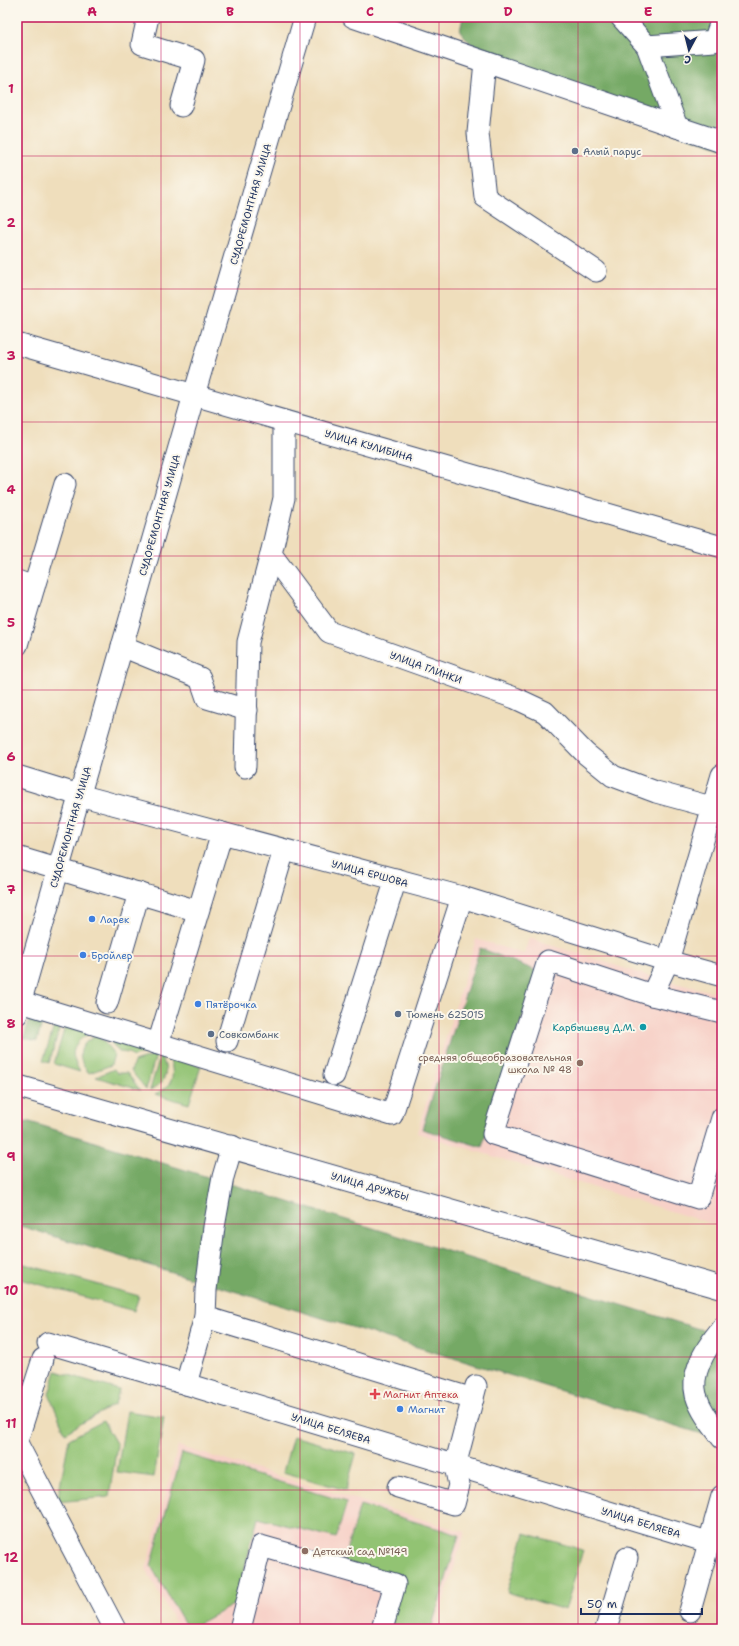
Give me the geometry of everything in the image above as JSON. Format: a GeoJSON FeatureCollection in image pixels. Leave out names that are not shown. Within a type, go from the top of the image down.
{"type":"FeatureCollection","features":[{"type":"Feature","properties":{"kind":"main road","name":"УЛИЦА ДРУЖБЫ"},"geometry":{"type":"LineString","coordinates":[[17,1086],[232,1146],[722,1288]]}},
{"type":"Feature","properties":{"kind":"street"},"geometry":{"type":"LineString","coordinates":[[148,17],[142,44],[194,60],[181,106]]}},
{"type":"Feature","properties":{"kind":"street","name":"СУДОРЕМОНТНАЯ УЛИЦА"},"geometry":{"type":"LineString","coordinates":[[19,1008],[194,395],[305,17]]}},
{"type":"Feature","properties":{"kind":"street"},"geometry":{"type":"LineString","coordinates":[[353,17],[722,142]]}},
{"type":"Feature","properties":{"kind":"street"},"geometry":{"type":"LineString","coordinates":[[621,17],[647,46],[678,127]]}},
{"type":"Feature","properties":{"kind":"street"},"geometry":{"type":"LineString","coordinates":[[647,46],[714,41],[722,19]]}},
{"type":"Feature","properties":{"kind":"street"},"geometry":{"type":"LineString","coordinates":[[485,62],[478,133],[485,197],[596,271]]}},
{"type":"Feature","properties":{"kind":"street","name":"УЛИЦА КУЛИБИНА"},"geometry":{"type":"LineString","coordinates":[[17,344],[722,547]]}},
{"type":"Feature","properties":{"kind":"street"},"geometry":{"type":"LineString","coordinates":[[245,766],[248,642],[284,498],[284,421]]}},
{"type":"Feature","properties":{"kind":"street"},"geometry":{"type":"LineString","coordinates":[[17,645],[25,584],[65,484]]}},
{"type":"Feature","properties":{"kind":"street","name":"УЛИЦА ГЛИНКИ"},"geometry":{"type":"LineString","coordinates":[[271,554],[329,632],[514,698],[545,712],[586,754],[613,776],[656,792],[717,809]]}},
{"type":"Feature","properties":{"kind":"street"},"geometry":{"type":"LineString","coordinates":[[122,646],[200,678],[207,698],[247,710]]}},
{"type":"Feature","properties":{"kind":"street"},"geometry":{"type":"LineString","coordinates":[[652,996],[668,961],[717,809],[722,775]]}},
{"type":"Feature","properties":{"kind":"street","name":"УЛИЦА ЕРШОВА"},"geometry":{"type":"LineString","coordinates":[[17,776],[79,795],[462,897],[668,961],[722,976]]}},
{"type":"Feature","properties":{"kind":"street"},"geometry":{"type":"LineString","coordinates":[[158,1044],[222,833]]}},
{"type":"Feature","properties":{"kind":"street"},"geometry":{"type":"LineString","coordinates":[[227,1040],[284,850]]}},
{"type":"Feature","properties":{"kind":"street"},"geometry":{"type":"LineString","coordinates":[[17,858],[198,911]]}},
{"type":"Feature","properties":{"kind":"street"},"geometry":{"type":"LineString","coordinates":[[334,1075],[396,879]]}},
{"type":"Feature","properties":{"kind":"street"},"geometry":{"type":"LineString","coordinates":[[107,1003],[139,893]]}},
{"type":"Feature","properties":{"kind":"street"},"geometry":{"type":"LineString","coordinates":[[19,1008],[158,1044],[392,1115],[462,897]]}},
{"type":"Feature","properties":{"kind":"street"},"geometry":{"type":"LineString","coordinates":[[722,1012],[652,996],[548,961],[493,1134],[698,1198],[722,1118]]}},
{"type":"Feature","properties":{"kind":"street"},"geometry":{"type":"LineString","coordinates":[[186,1384],[205,1317],[206,1290],[214,1227],[223,1176],[232,1146]]}},
{"type":"Feature","properties":{"kind":"street"},"geometry":{"type":"LineString","coordinates":[[205,1317],[474,1393],[454,1466],[459,1485],[454,1504],[398,1487]]}},
{"type":"Feature","properties":{"kind":"street"},"geometry":{"type":"LineString","coordinates":[[722,1328],[700,1362],[695,1382],[696,1395],[705,1415],[722,1438]]}},
{"type":"Feature","properties":{"kind":"street","name":"УЛИЦА БЕЛЯЕВА"},"geometry":{"type":"LineString","coordinates":[[17,1442],[45,1351],[186,1384],[708,1542]]}},
{"type":"Feature","properties":{"kind":"street"},"geometry":{"type":"LineString","coordinates":[[17,1442],[115,1629]]}},
{"type":"Feature","properties":{"kind":"street"},"geometry":{"type":"LineString","coordinates":[[690,1611],[722,1496]]}},
{"type":"Feature","properties":{"kind":"street"},"geometry":{"type":"LineString","coordinates":[[240,1629],[261,1546],[395,1584],[382,1629]]}},
{"type":"Feature","properties":{"kind":"street"},"geometry":{"type":"LineString","coordinates":[[606,1629],[627,1558]]}},
{"type":"Feature","properties":{"kind":"shaded area","name":"средняя общеобразовательная школа № 48"},"geometry":{"type":"Polygon","coordinates":[[[529,938],[658,979],[722,994],[722,1227],[417,1133],[476,939],[524,954],[529,938]]]}},
{"type":"Feature","properties":{"kind":"shaded area","name":"Детский сад №149"},"geometry":{"type":"Polygon","coordinates":[[[178,1446],[465,1532],[435,1629],[179,1629],[146,1570],[178,1446]]]}},
{"type":"Feature","properties":{"kind":"green space"},"geometry":{"type":"Polygon","coordinates":[[[463,17],[722,17],[722,148],[495,72],[460,31],[463,17]]]}},
{"type":"Feature","properties":{"kind":"green space"},"geometry":{"type":"Polygon","coordinates":[[[480,948],[537,971],[482,1147],[422,1129],[480,948]]]}},
{"type":"Feature","properties":{"kind":"green space"},"geometry":{"type":"Polygon","coordinates":[[[31,1013],[44,1017],[37,1041],[24,1038],[31,1013]]]}},
{"type":"Feature","properties":{"kind":"green space"},"geometry":{"type":"Polygon","coordinates":[[[55,1023],[61,1024],[49,1063],[43,1061],[55,1023]]]}},
{"type":"Feature","properties":{"kind":"green space"},"geometry":{"type":"Polygon","coordinates":[[[65,1026],[90,1033],[79,1041],[74,1050],[74,1059],[80,1072],[54,1064],[65,1026]]]}},
{"type":"Feature","properties":{"kind":"green space"},"geometry":{"type":"Polygon","coordinates":[[[98,1035],[114,1054],[111,1065],[89,1073],[82,1062],[80,1056],[81,1051],[86,1042],[98,1035]]]}},
{"type":"Feature","properties":{"kind":"green space"},"geometry":{"type":"Polygon","coordinates":[[[108,1038],[150,1050],[133,1057],[129,1053],[119,1052],[108,1038]]]}},
{"type":"Feature","properties":{"kind":"green space"},"geometry":{"type":"Polygon","coordinates":[[[156,1055],[146,1089],[131,1071],[134,1062],[156,1055]]]}},
{"type":"Feature","properties":{"kind":"green space"},"geometry":{"type":"Polygon","coordinates":[[[160,1056],[165,1066],[165,1076],[159,1084],[150,1090],[160,1056]]]}},
{"type":"Feature","properties":{"kind":"green space"},"geometry":{"type":"Polygon","coordinates":[[[168,1056],[201,1066],[189,1104],[155,1094],[166,1088],[172,1079],[171,1062],[168,1056]]]}},
{"type":"Feature","properties":{"kind":"green space"},"geometry":{"type":"Polygon","coordinates":[[[114,1069],[117,1073],[127,1073],[140,1090],[96,1077],[114,1069]]]}},
{"type":"Feature","properties":{"kind":"green space"},"geometry":{"type":"Polygon","coordinates":[[[30,1122],[722,1336],[722,1440],[17,1225],[17,1123],[30,1122]]]}},
{"type":"Feature","properties":{"kind":"green space"},"geometry":{"type":"Polygon","coordinates":[[[17,1262],[139,1296],[134,1311],[17,1278],[17,1262]]]}},
{"type":"Feature","properties":{"kind":"green space"},"geometry":{"type":"Polygon","coordinates":[[[56,1371],[119,1390],[115,1404],[65,1433],[49,1394],[56,1371]]]}},
{"type":"Feature","properties":{"kind":"green space"},"geometry":{"type":"Polygon","coordinates":[[[127,1411],[164,1417],[154,1477],[117,1472],[127,1411]]]}},
{"type":"Feature","properties":{"kind":"green space"},"geometry":{"type":"Polygon","coordinates":[[[103,1421],[117,1445],[109,1497],[57,1502],[69,1439],[103,1421]]]}},
{"type":"Feature","properties":{"kind":"green space"},"geometry":{"type":"Polygon","coordinates":[[[293,1436],[356,1454],[346,1490],[283,1472],[293,1436]]]}},
{"type":"Feature","properties":{"kind":"green space"},"geometry":{"type":"Polygon","coordinates":[[[182,1453],[347,1502],[336,1538],[258,1518],[235,1604],[188,1629],[151,1566],[182,1453]]]}},
{"type":"Feature","properties":{"kind":"green space"},"geometry":{"type":"Polygon","coordinates":[[[360,1505],[459,1535],[431,1629],[387,1629],[402,1580],[343,1561],[360,1505]]]}},
{"type":"Feature","properties":{"kind":"green space"},"geometry":{"type":"Polygon","coordinates":[[[525,1533],[583,1550],[565,1610],[507,1592],[525,1533]]]}},
{"type":"Feature","properties":{"kind":"place","name":"Алый парус"},"geometry":{"type":"Point","coordinates":[575,151]}},
{"type":"Feature","properties":{"kind":"place","name":"Ларек"},"geometry":{"type":"Point","coordinates":[92,919]}},
{"type":"Feature","properties":{"kind":"place","name":"Бройлер"},"geometry":{"type":"Point","coordinates":[83,955]}},
{"type":"Feature","properties":{"kind":"place","name":"Пятёрочка"},"geometry":{"type":"Point","coordinates":[198,1004]}},
{"type":"Feature","properties":{"kind":"place","name":"Тюмень 625015"},"geometry":{"type":"Point","coordinates":[398,1014]}},
{"type":"Feature","properties":{"kind":"place","name":"Карбышеву Д.М."},"geometry":{"type":"Point","coordinates":[643,1027]}},
{"type":"Feature","properties":{"kind":"place","name":"Совкомбанк"},"geometry":{"type":"Point","coordinates":[211,1034]}},
{"type":"Feature","properties":{"kind":"place","name":"средняя общеобразовательная школа № 48"},"geometry":{"type":"Point","coordinates":[580,1063]}},
{"type":"Feature","properties":{"kind":"place","name":"Магнит Аптека"},"geometry":{"type":"Point","coordinates":[375,1394]}},
{"type":"Feature","properties":{"kind":"place","name":"Магнит"},"geometry":{"type":"Point","coordinates":[400,1409]}},
{"type":"Feature","properties":{"kind":"place","name":"Детский сад №149"},"geometry":{"type":"Point","coordinates":[305,1551]}}]}
